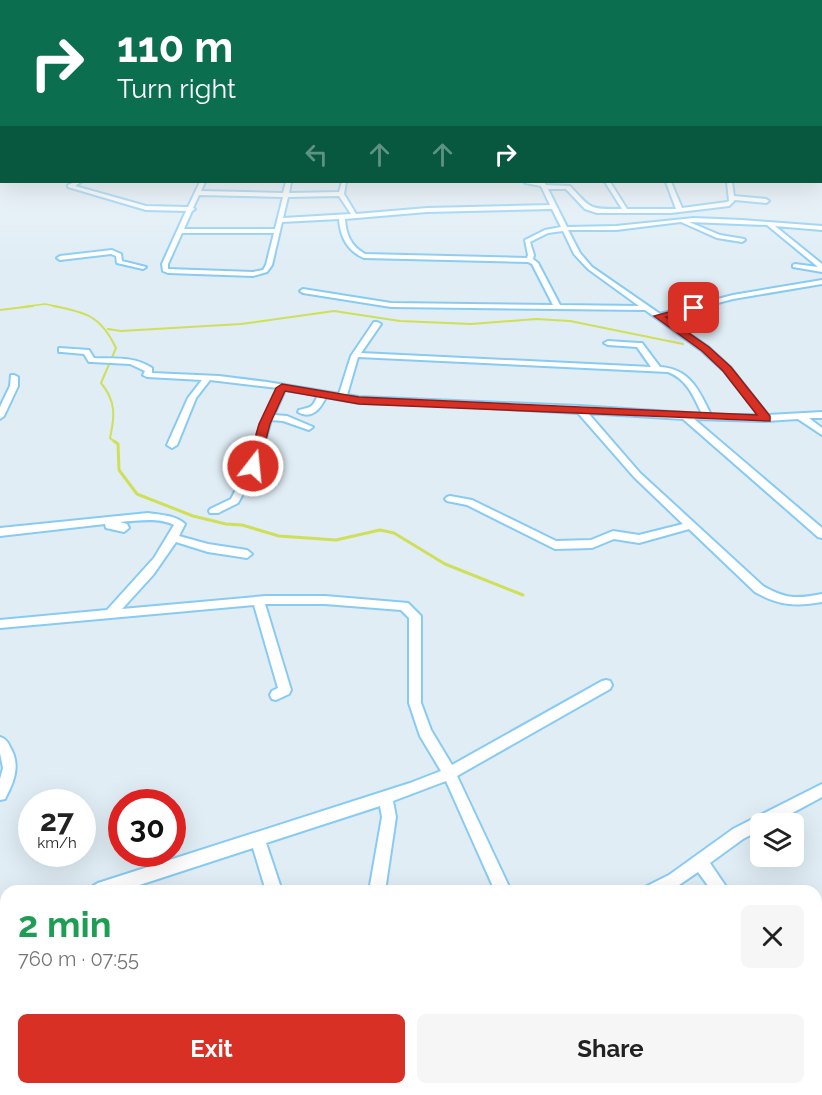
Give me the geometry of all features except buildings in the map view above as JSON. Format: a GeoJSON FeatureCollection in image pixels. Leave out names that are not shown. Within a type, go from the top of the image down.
{"type":"FeatureCollection","features":[{"type":"Feature","properties":{"kind":"street"},"geometry":{"type":"LineString","coordinates":[[76,183],[70,186],[146,208],[192,209]]}},
{"type":"Feature","properties":{"kind":"street"},"geometry":{"type":"LineString","coordinates":[[202,183],[192,209],[165,264],[165,270],[253,274],[265,271],[269,265],[289,183]]}},
{"type":"Feature","properties":{"kind":"street"},"geometry":{"type":"LineString","coordinates":[[344,183],[341,194],[354,216]]}},
{"type":"Feature","properties":{"kind":"street"},"geometry":{"type":"LineString","coordinates":[[609,183],[625,210]]}},
{"type":"Feature","properties":{"kind":"street"},"geometry":{"type":"LineString","coordinates":[[668,183],[680,210]]}},
{"type":"Feature","properties":{"kind":"street"},"geometry":{"type":"LineString","coordinates":[[543,184],[568,187],[591,210],[671,211],[724,206],[730,203],[732,198],[730,183]]}},
{"type":"Feature","properties":{"kind":"street"},"geometry":{"type":"LineString","coordinates":[[543,184],[577,254],[590,268],[705,349],[727,369],[766,418]]}},
{"type":"Feature","properties":{"kind":"street"},"geometry":{"type":"LineString","coordinates":[[198,193],[341,194]]}},
{"type":"Feature","properties":{"kind":"street"},"geometry":{"type":"LineString","coordinates":[[732,198],[766,201]]}},
{"type":"Feature","properties":{"kind":"street"},"geometry":{"type":"LineString","coordinates":[[280,220],[427,210],[553,207]]}},
{"type":"Feature","properties":{"kind":"street"},"geometry":{"type":"LineString","coordinates":[[671,211],[682,221],[719,237],[742,240]]}},
{"type":"Feature","properties":{"kind":"street"},"geometry":{"type":"LineString","coordinates":[[342,217],[342,230],[350,246],[364,256],[529,260],[535,263],[558,307]]}},
{"type":"Feature","properties":{"kind":"street"},"geometry":{"type":"LineString","coordinates":[[529,260],[531,255],[527,242],[536,234],[563,228],[614,228],[682,221],[822,228]]}},
{"type":"Feature","properties":{"kind":"street"},"geometry":{"type":"LineString","coordinates":[[770,224],[822,268]]}},
{"type":"Feature","properties":{"kind":"street"},"geometry":{"type":"LineString","coordinates":[[181,231],[277,231]]}},
{"type":"Feature","properties":{"kind":"street"},"geometry":{"type":"LineString","coordinates":[[74,257],[76,247]]}},
{"type":"Feature","properties":{"kind":"street"},"geometry":{"type":"LineString","coordinates":[[60,258],[112,252],[119,255],[119,262],[143,267]]}},
{"type":"Feature","properties":{"kind":"street"},"geometry":{"type":"LineString","coordinates":[[795,266],[822,268]]}},
{"type":"Feature","properties":{"kind":"street"},"geometry":{"type":"LineString","coordinates":[[659,316],[733,297],[822,282]]}},
{"type":"Feature","properties":{"kind":"street"},"geometry":{"type":"LineString","coordinates":[[303,291],[391,305],[644,308]]}},
{"type":"Feature","properties":{"kind":"street"},"geometry":{"type":"LineString","coordinates":[[342,398],[356,355],[377,324]]}},
{"type":"Feature","properties":{"kind":"street"},"geometry":{"type":"LineString","coordinates":[[608,343],[639,345],[657,369]]}},
{"type":"Feature","properties":{"kind":"street"},"geometry":{"type":"LineString","coordinates":[[62,350],[86,352],[92,360],[120,360],[141,364],[149,370],[147,375],[267,384],[342,398],[684,416],[766,418],[822,415]]}},
{"type":"Feature","properties":{"kind":"street"},"geometry":{"type":"LineString","coordinates":[[356,355],[657,369],[679,372],[713,417]]}},
{"type":"Feature","properties":{"kind":"street"},"geometry":{"type":"LineString","coordinates":[[1,413],[14,386],[14,377]]}},
{"type":"Feature","properties":{"kind":"street"},"geometry":{"type":"LineString","coordinates":[[172,445],[192,398],[207,379]]}},
{"type":"Feature","properties":{"kind":"street"},"geometry":{"type":"LineString","coordinates":[[214,511],[235,501],[253,466],[268,417],[282,388]]}},
{"type":"Feature","properties":{"kind":"street"},"geometry":{"type":"LineString","coordinates":[[302,412],[312,412],[323,394]]}},
{"type":"Feature","properties":{"kind":"street"},"geometry":{"type":"LineString","coordinates":[[580,409],[637,475],[759,589],[777,600],[794,603],[822,598]]}},
{"type":"Feature","properties":{"kind":"street"},"geometry":{"type":"LineString","coordinates":[[684,416],[822,534]]}},
{"type":"Feature","properties":{"kind":"street"},"geometry":{"type":"LineString","coordinates":[[268,417],[284,418],[309,427]]}},
{"type":"Feature","properties":{"kind":"street"},"geometry":{"type":"LineString","coordinates":[[706,433],[713,417]]}},
{"type":"Feature","properties":{"kind":"street"},"geometry":{"type":"LineString","coordinates":[[801,417],[822,432]]}},
{"type":"Feature","properties":{"kind":"street"},"geometry":{"type":"LineString","coordinates":[[450,499],[469,502],[555,544],[592,544],[613,534],[639,539],[691,525]]}},
{"type":"Feature","properties":{"kind":"street"},"geometry":{"type":"LineString","coordinates":[[0,532],[148,516],[173,520],[180,524],[174,538],[110,614]]}},
{"type":"Feature","properties":{"kind":"street"},"geometry":{"type":"LineString","coordinates":[[110,520],[110,526],[123,526],[124,528]]}},
{"type":"Feature","properties":{"kind":"street"},"geometry":{"type":"LineString","coordinates":[[174,538],[208,548],[248,554]]}},
{"type":"Feature","properties":{"kind":"street"},"geometry":{"type":"LineString","coordinates":[[0,624],[258,601],[325,600],[398,603],[410,609],[415,616],[415,703],[426,732],[499,885]]}},
{"type":"Feature","properties":{"kind":"street"},"geometry":{"type":"LineString","coordinates":[[258,601],[285,690],[276,695]]}},
{"type":"Feature","properties":{"kind":"street"},"geometry":{"type":"LineString","coordinates":[[116,885],[385,797],[448,774],[606,685]]}},
{"type":"Feature","properties":{"kind":"street"},"geometry":{"type":"LineString","coordinates":[[0,743],[7,751],[11,763],[0,794]]}},
{"type":"Feature","properties":{"kind":"street"},"geometry":{"type":"LineString","coordinates":[[664,885],[738,834],[822,790]]}},
{"type":"Feature","properties":{"kind":"street"},"geometry":{"type":"LineString","coordinates":[[378,885],[389,817],[385,797]]}},
{"type":"Feature","properties":{"kind":"street"},"geometry":{"type":"LineString","coordinates":[[257,838],[271,885]]}},
{"type":"Feature","properties":{"kind":"street"},"geometry":{"type":"LineString","coordinates":[[699,861],[717,885]]}},
{"type":"Feature","properties":{"kind":"waterway"},"geometry":{"type":"LineString","coordinates":[[22,307],[45,304],[60,307]]}},
{"type":"Feature","properties":{"kind":"waterway"},"geometry":{"type":"LineString","coordinates":[[0,310],[33,306]]}},
{"type":"Feature","properties":{"kind":"waterway"},"geometry":{"type":"LineString","coordinates":[[53,306],[91,317],[104,329],[116,348],[101,383],[112,403],[113,423],[110,438],[116,443]]}},
{"type":"Feature","properties":{"kind":"waterway"},"geometry":{"type":"LineString","coordinates":[[108,329],[121,331],[241,324],[334,311],[400,321],[471,324],[536,319],[570,321],[683,344]]}},
{"type":"Feature","properties":{"kind":"waterway"},"geometry":{"type":"LineString","coordinates":[[114,441],[118,444],[119,470],[137,494],[193,516],[226,524],[242,525],[279,536],[336,540],[380,530],[394,533],[445,564],[523,595]]}},
{"type":"Feature","properties":{"kind":"route"},"geometry":{"type":"LineString","coordinates":[[253,466],[264,424],[282,388],[359,400],[404,403],[454,403],[701,417],[766,418],[727,369],[705,349],[659,316],[694,308]]}}]}
